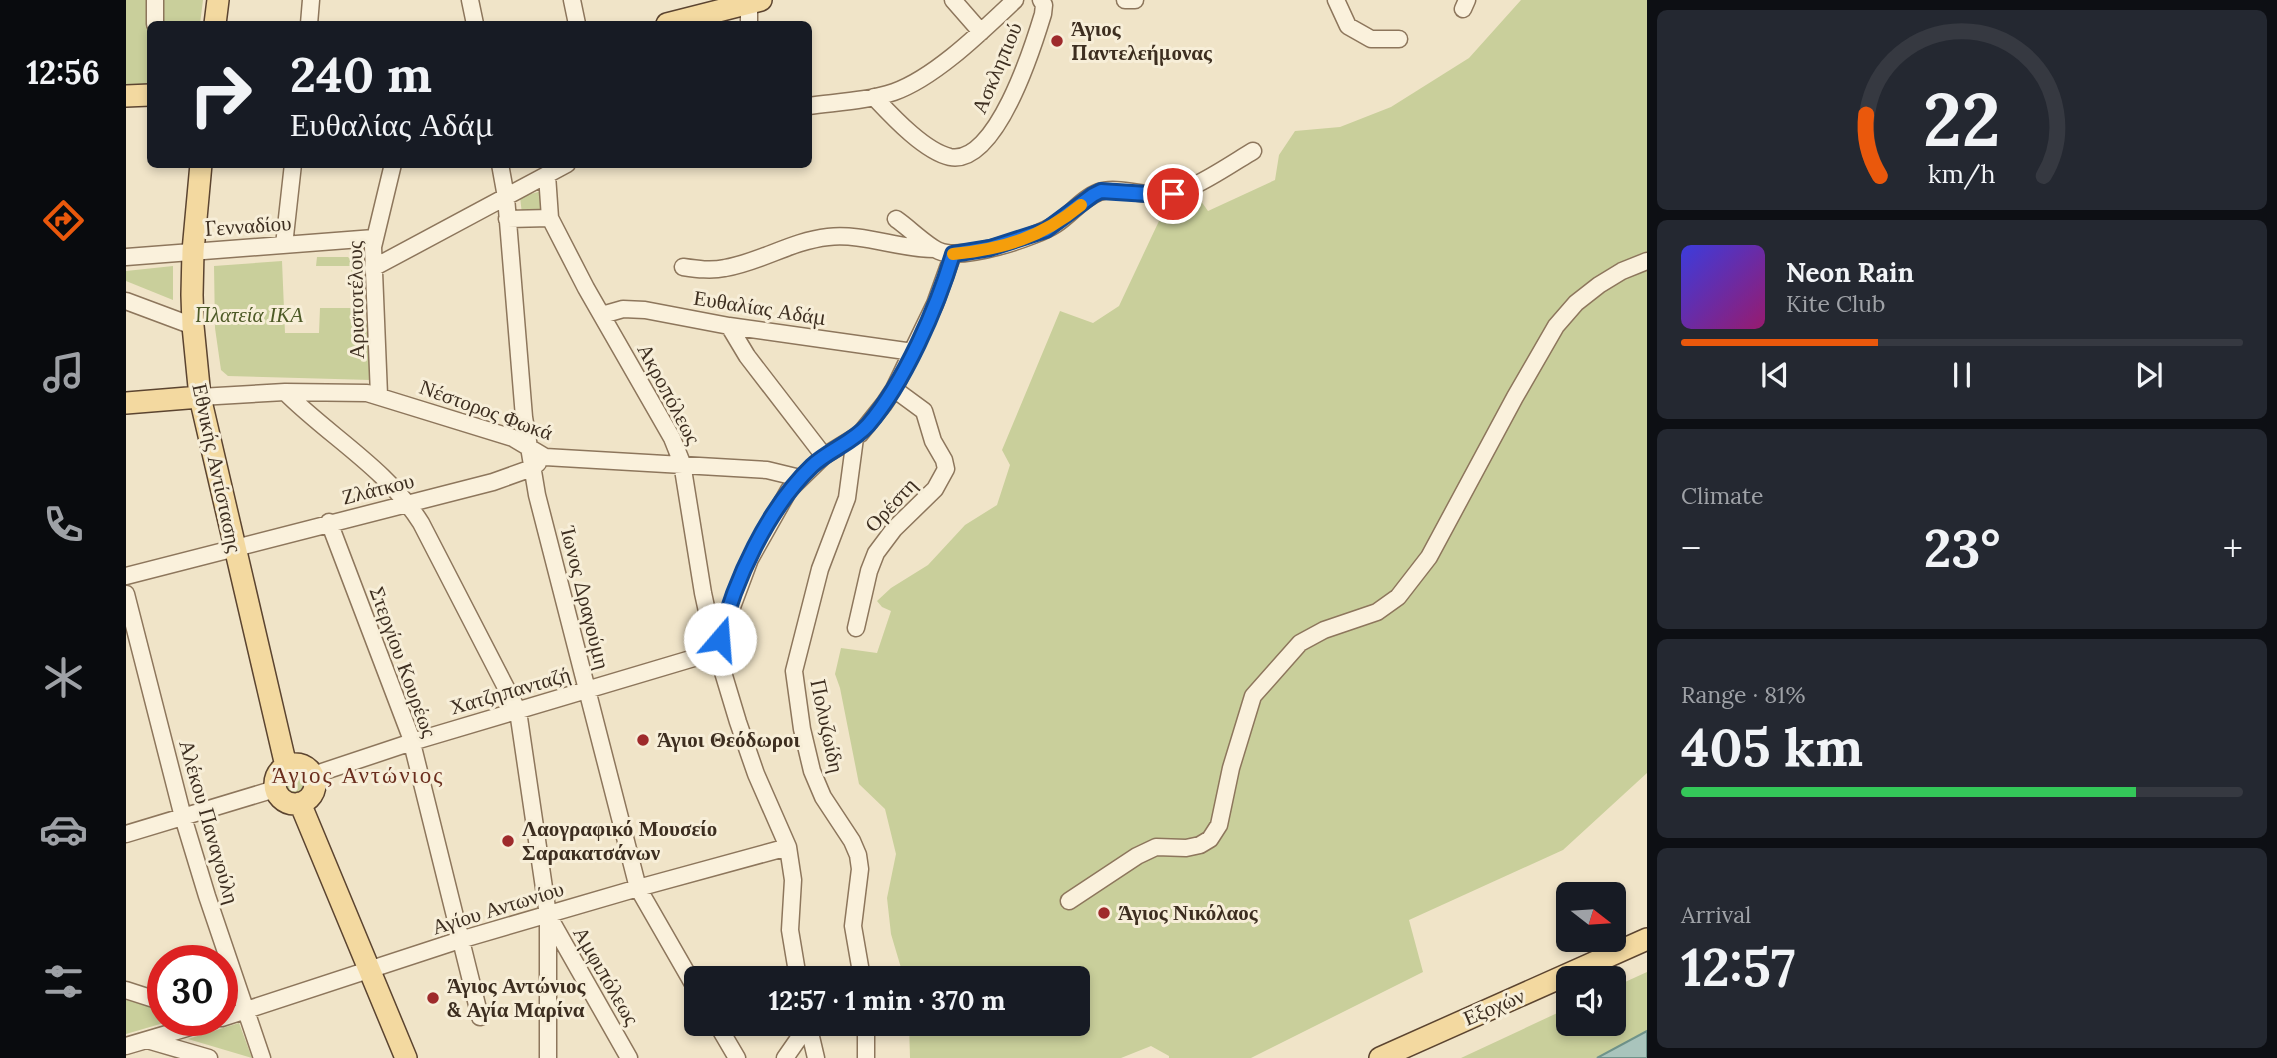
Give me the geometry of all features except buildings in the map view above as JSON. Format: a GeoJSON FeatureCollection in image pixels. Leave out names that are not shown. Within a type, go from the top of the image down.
{"type":"FeatureCollection","features":[{"type":"Feature","properties":{"kind":"main road"},"geometry":{"type":"LineString","coordinates":[[215,21],[218,0]]}},
{"type":"Feature","properties":{"kind":"main road"},"geometry":{"type":"LineString","coordinates":[[682,21],[752,7]]}},
{"type":"Feature","properties":{"kind":"main road"},"geometry":{"type":"LineString","coordinates":[[126,96],[147,95]]}},
{"type":"Feature","properties":{"kind":"main road","name":"Εθνικής Αντίστασης"},"geometry":{"type":"LineString","coordinates":[[201,168],[193,251],[193,326],[200,397],[286,766]]}},
{"type":"Feature","properties":{"kind":"main road"},"geometry":{"type":"LineString","coordinates":[[126,403],[200,397]]}},
{"type":"Feature","properties":{"kind":"main road"},"geometry":{"type":"LineString","coordinates":[[303,765],[313,775],[315,785],[307,800],[291,804],[277,795],[275,778],[286,766],[303,765]]}},
{"type":"Feature","properties":{"kind":"main road"},"geometry":{"type":"LineString","coordinates":[[300,803],[406,1058]]}},
{"type":"Feature","properties":{"kind":"main road","name":"Εξοχών"},"geometry":{"type":"LineString","coordinates":[[1380,1058],[1647,939]]}},
{"type":"Feature","properties":{"kind":"street"},"geometry":{"type":"LineString","coordinates":[[155,0],[155,21]]}},
{"type":"Feature","properties":{"kind":"street"},"geometry":{"type":"LineString","coordinates":[[309,21],[312,0]]}},
{"type":"Feature","properties":{"kind":"street"},"geometry":{"type":"LineString","coordinates":[[470,0],[474,21]]}},
{"type":"Feature","properties":{"kind":"street"},"geometry":{"type":"LineString","coordinates":[[572,0],[576,21]]}},
{"type":"Feature","properties":{"kind":"street"},"geometry":{"type":"LineString","coordinates":[[953,0],[981,32]]}},
{"type":"Feature","properties":{"kind":"street"},"geometry":{"type":"LineString","coordinates":[[812,105],[874,97],[909,85],[947,60],[1015,0]]}},
{"type":"Feature","properties":{"kind":"street","name":"Ασκληπιού"},"geometry":{"type":"LineString","coordinates":[[874,97],[921,140],[945,155],[957,157],[972,151],[990,136],[1013,96],[1040,22],[1044,5],[1041,0]]}},
{"type":"Feature","properties":{"kind":"street"},"geometry":{"type":"LineString","coordinates":[[1125,0],[1136,0]]}},
{"type":"Feature","properties":{"kind":"street"},"geometry":{"type":"LineString","coordinates":[[1343,3],[1348,26],[1371,39],[1399,39]]}},
{"type":"Feature","properties":{"kind":"street"},"geometry":{"type":"LineString","coordinates":[[683,267],[703,270],[726,268],[799,242],[829,237],[850,236],[953,254],[990,248],[1046,230],[1101,191],[1173,194],[1191,187],[1253,151]]}},
{"type":"Feature","properties":{"kind":"street"},"geometry":{"type":"LineString","coordinates":[[284,245],[293,168]]}},
{"type":"Feature","properties":{"kind":"street","name":"Αριστοτέλους"},"geometry":{"type":"LineString","coordinates":[[379,395],[374,239],[392,168]]}},
{"type":"Feature","properties":{"kind":"street","name":"Ίωνος Δραγούμη"},"geometry":{"type":"LineString","coordinates":[[501,168],[506,197],[532,468],[638,888],[684,968]]}},
{"type":"Feature","properties":{"kind":"street"},"geometry":{"type":"LineString","coordinates":[[373,268],[560,168]]}},
{"type":"Feature","properties":{"kind":"street"},"geometry":{"type":"LineString","coordinates":[[507,219],[550,218],[547,175]]}},
{"type":"Feature","properties":{"kind":"street","name":"Ακροπόλεως"},"geometry":{"type":"LineString","coordinates":[[550,218],[672,438],[682,464],[703,593],[720,665],[749,755],[788,847],[793,880],[790,930],[796,966]]}},
{"type":"Feature","properties":{"kind":"street"},"geometry":{"type":"LineString","coordinates":[[896,219],[934,249]]}},
{"type":"Feature","properties":{"kind":"street","name":"Γενναδίου"},"geometry":{"type":"LineString","coordinates":[[126,257],[374,239]]}},
{"type":"Feature","properties":{"kind":"street"},"geometry":{"type":"LineString","coordinates":[[717,646],[750,558],[782,502],[800,478],[824,456],[855,438],[874,418],[894,389],[939,295],[953,254]]}},
{"type":"Feature","properties":{"kind":"street"},"geometry":{"type":"LineString","coordinates":[[1069,901],[1137,856],[1156,847],[1186,849],[1210,839],[1219,825],[1231,768],[1253,696],[1300,643],[1324,630],[1377,612],[1398,597],[1429,557],[1556,326],[1576,303],[1599,285],[1622,271],[1647,261]]}},
{"type":"Feature","properties":{"kind":"street"},"geometry":{"type":"LineString","coordinates":[[126,301],[193,326]]}},
{"type":"Feature","properties":{"kind":"street","name":"Ευθαλίας Αδάμ"},"geometry":{"type":"LineString","coordinates":[[602,315],[623,309],[645,310],[729,326],[913,352]]}},
{"type":"Feature","properties":{"kind":"street"},"geometry":{"type":"LineString","coordinates":[[729,326],[747,356],[824,456]]}},
{"type":"Feature","properties":{"kind":"street","name":"Ορέστη"},"geometry":{"type":"LineString","coordinates":[[856,628],[869,571],[876,553],[894,529],[934,489],[946,468],[933,441],[924,411],[894,389]]}},
{"type":"Feature","properties":{"kind":"street"},"geometry":{"type":"LineString","coordinates":[[285,392],[387,481],[408,503],[421,523],[518,711],[548,915],[548,1058]]}},
{"type":"Feature","properties":{"kind":"street","name":"Νέστορος Φωκά"},"geometry":{"type":"LineString","coordinates":[[200,397],[285,392],[357,392],[379,395],[513,438],[545,457],[767,470],[800,478]]}},
{"type":"Feature","properties":{"kind":"street","name":"Πολυζωίδη"},"geometry":{"type":"LineString","coordinates":[[855,438],[847,498],[820,569],[794,671],[802,729],[812,771],[823,797],[858,855],[860,869],[853,926],[860,966]]}},
{"type":"Feature","properties":{"kind":"street"},"geometry":{"type":"LineString","coordinates":[[532,468],[545,457]]}},
{"type":"Feature","properties":{"kind":"street","name":"Ζλάτκου"},"geometry":{"type":"LineString","coordinates":[[126,576],[493,482],[532,468]]}},
{"type":"Feature","properties":{"kind":"street","name":"Στεργίου Κουρέως"},"geometry":{"type":"LineString","coordinates":[[329,522],[412,742],[480,1017]]}},
{"type":"Feature","properties":{"kind":"street","name":"Αλέκου Παναγούλη"},"geometry":{"type":"LineString","coordinates":[[126,594],[183,817],[262,1058]]}},
{"type":"Feature","properties":{"kind":"street","name":"Χατζηπανταζή"},"geometry":{"type":"LineString","coordinates":[[313,775],[412,742],[700,656],[717,646]]}},
{"type":"Feature","properties":{"kind":"street"},"geometry":{"type":"LineString","coordinates":[[126,834],[275,789]]}},
{"type":"Feature","properties":{"kind":"street","name":"Αγίου Αντωνίου"},"geometry":{"type":"LineString","coordinates":[[238,1014],[460,940],[788,847]]}},
{"type":"Feature","properties":{"kind":"street","name":"Αμφιπόλεως"},"geometry":{"type":"LineString","coordinates":[[548,915],[629,1058]]}},
{"type":"Feature","properties":{"kind":"street"},"geometry":{"type":"LineString","coordinates":[[548,960],[568,952]]}},
{"type":"Feature","properties":{"kind":"street"},"geometry":{"type":"LineString","coordinates":[[126,990],[147,997]]}},
{"type":"Feature","properties":{"kind":"street"},"geometry":{"type":"LineString","coordinates":[[126,1046],[160,1036]]}},
{"type":"Feature","properties":{"kind":"street"},"geometry":{"type":"LineString","coordinates":[[724,1036],[737,1058]]}},
{"type":"Feature","properties":{"kind":"street"},"geometry":{"type":"LineString","coordinates":[[785,1058],[800,1036]]}},
{"type":"Feature","properties":{"kind":"street"},"geometry":{"type":"LineString","coordinates":[[811,1036],[816,1058]]}},
{"type":"Feature","properties":{"kind":"street"},"geometry":{"type":"LineString","coordinates":[[866,1036],[866,1058]]}},
{"type":"Feature","properties":{"kind":"street"},"geometry":{"type":"LineString","coordinates":[[147,1040],[209,1058]]}},
{"type":"Feature","properties":{"kind":"green space"},"geometry":{"type":"Polygon","coordinates":[[[126,0],[203,0],[200,21],[147,21],[147,84],[126,84],[126,0]]]}},
{"type":"Feature","properties":{"kind":"green space"},"geometry":{"type":"Polygon","coordinates":[[[1521,0],[1647,0],[1647,773],[1563,850],[1409,920],[1423,972],[1251,1058],[1169,1058],[1151,1046],[1121,1058],[910,1058],[909,1036],[1090,1036],[1090,966],[900,966],[891,934],[887,898],[896,854],[885,809],[859,784],[835,674],[841,648],[877,653],[891,611],[877,601],[891,588],[928,565],[965,525],[997,505],[1010,465],[1002,450],[1060,311],[1093,323],[1119,306],[1167,204],[1190,192],[1196,194],[1208,211],[1275,180],[1279,155],[1295,131],[1340,127],[1391,107],[1469,58],[1521,0]]]}},
{"type":"Feature","properties":{"kind":"green space"},"geometry":{"type":"Polygon","coordinates":[[[545,190],[548,209],[522,214],[520,197],[545,190]]]}},
{"type":"Feature","properties":{"kind":"green space"},"geometry":{"type":"Polygon","coordinates":[[[317,257],[348,257],[364,273],[351,273],[351,266],[316,266],[317,257]]]}},
{"type":"Feature","properties":{"kind":"green space","name":"Πλατεία ΙΚΑ"},"geometry":{"type":"Polygon","coordinates":[[[282,261],[285,333],[319,333],[320,308],[352,308],[352,326],[368,322],[371,380],[228,376],[221,370],[215,328],[214,266],[282,261]]]}},
{"type":"Feature","properties":{"kind":"green space"},"geometry":{"type":"Polygon","coordinates":[[[173,266],[173,300],[126,281],[126,271],[173,266]]]}},
{"type":"Feature","properties":{"kind":"green space"},"geometry":{"type":"Polygon","coordinates":[[[295,769],[305,774],[310,784],[305,794],[295,799],[285,794],[280,784],[285,774],[295,769]]]}},
{"type":"Feature","properties":{"kind":"green space"},"geometry":{"type":"Polygon","coordinates":[[[1647,972],[1647,1058],[1461,1058],[1556,1014],[1556,1036],[1626,1036],[1626,982],[1647,972]]]}},
{"type":"Feature","properties":{"kind":"green space"},"geometry":{"type":"Polygon","coordinates":[[[126,999],[147,1006],[147,1028],[126,1034],[126,999]]]}},
{"type":"Feature","properties":{"kind":"green space"},"geometry":{"type":"Polygon","coordinates":[[[238,1023],[252,1058],[188,1039],[198,1036],[238,1036],[238,1023]]]}},
{"type":"Feature","properties":{"kind":"water"},"geometry":{"type":"Polygon","coordinates":[[[1647,1031],[1647,1058],[1597,1058],[1647,1031]]]}},
{"type":"Feature","properties":{"kind":"slow traffic"},"geometry":{"type":"LineString","coordinates":[[953,254],[979,251],[1033,236],[1057,224],[1081,205]]}},
{"type":"Feature","properties":{"kind":"place","name":"Άγιος Παντελεήμονας"},"geometry":{"type":"Point","coordinates":[1057,41]}},
{"type":"Feature","properties":{"kind":"place","name":"Άγιοι Θεόδωροι"},"geometry":{"type":"Point","coordinates":[643,740]}},
{"type":"Feature","properties":{"kind":"place","name":"Λαογραφικό Μουσείο Σαρακατσάνων"},"geometry":{"type":"Point","coordinates":[508,841]}},
{"type":"Feature","properties":{"kind":"place","name":"Άγιος Νικόλαος"},"geometry":{"type":"Point","coordinates":[1104,913]}},
{"type":"Feature","properties":{"kind":"place","name":"Άγιος Αντώνιος & Αγία Μαρίνα"},"geometry":{"type":"Point","coordinates":[433,998]}},
{"type":"Feature","properties":{"kind":"district","name":"Άγιος Αντώνιος"},"geometry":{"type":"Point","coordinates":[358,775]}},
{"type":"Feature","properties":{"kind":"route"},"geometry":{"type":"LineString","coordinates":[[720,639],[750,558],[789,490],[813,464],[834,448],[860,434],[894,389],[935,304],[953,254],[979,251],[1018,241],[1046,230],[1101,191],[1173,194]]}}]}
